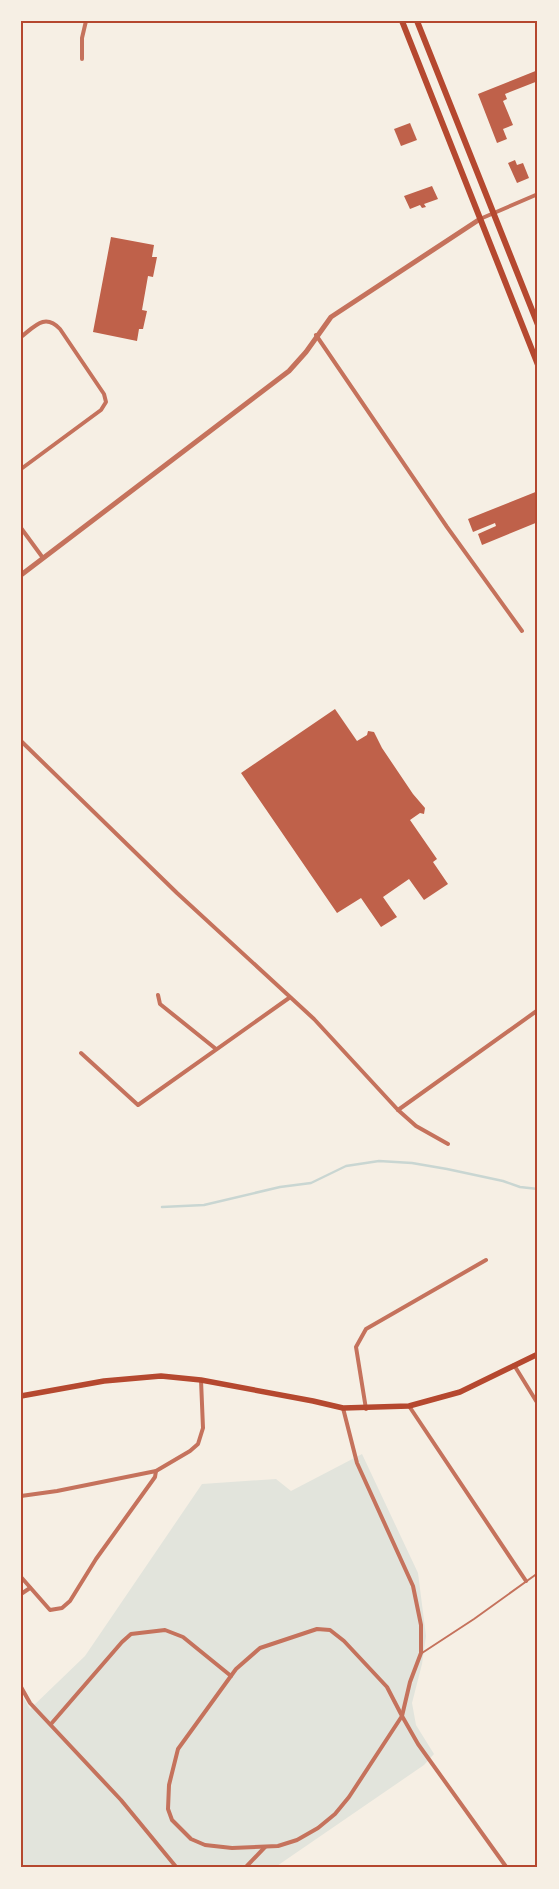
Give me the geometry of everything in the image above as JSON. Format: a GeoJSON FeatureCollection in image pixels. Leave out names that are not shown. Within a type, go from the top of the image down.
{"type":"FeatureCollection","features":[{"type":"Feature","properties":{"kind":"main road"},"geometry":{"type":"LineString","coordinates":[[402,21],[538,365]]}},
{"type":"Feature","properties":{"kind":"main road"},"geometry":{"type":"LineString","coordinates":[[416,21],[538,326]]}},
{"type":"Feature","properties":{"kind":"main road"},"geometry":{"type":"LineString","coordinates":[[21,1396],[104,1381],[161,1376],[201,1380],[343,1408],[366,1409],[409,1406],[460,1392],[514,1364],[538,1354]]}},
{"type":"Feature","properties":{"kind":"street"},"geometry":{"type":"LineString","coordinates":[[82,59],[82,38],[86,21]]}},
{"type":"Feature","properties":{"kind":"street"},"geometry":{"type":"LineString","coordinates":[[21,575],[289,370],[306,352],[331,318],[480,219],[538,194]]}},
{"type":"Feature","properties":{"kind":"street"},"geometry":{"type":"LineString","coordinates":[[21,337],[39,323],[54,322],[104,394],[106,402],[101,410],[21,469]]}},
{"type":"Feature","properties":{"kind":"street"},"geometry":{"type":"LineString","coordinates":[[316,336],[446,527],[522,632]]}},
{"type":"Feature","properties":{"kind":"street"},"geometry":{"type":"LineString","coordinates":[[21,528],[43,558]]}},
{"type":"Feature","properties":{"kind":"street"},"geometry":{"type":"LineString","coordinates":[[21,741],[289,998],[314,1019],[398,1110],[416,1126],[448,1144]]}},
{"type":"Feature","properties":{"kind":"street"},"geometry":{"type":"LineString","coordinates":[[158,995],[160,1004],[216,1049]]}},
{"type":"Feature","properties":{"kind":"street"},"geometry":{"type":"LineString","coordinates":[[81,1053],[138,1104],[289,998]]}},
{"type":"Feature","properties":{"kind":"street"},"geometry":{"type":"LineString","coordinates":[[398,1110],[538,1010]]}},
{"type":"Feature","properties":{"kind":"street"},"geometry":{"type":"LineString","coordinates":[[366,1409],[356,1347],[366,1329],[486,1260]]}},
{"type":"Feature","properties":{"kind":"street"},"geometry":{"type":"LineString","coordinates":[[514,1364],[538,1404]]}},
{"type":"Feature","properties":{"kind":"street"},"geometry":{"type":"LineString","coordinates":[[21,1496],[57,1491],[156,1471],[190,1451],[198,1444],[203,1428],[201,1380]]}},
{"type":"Feature","properties":{"kind":"street"},"geometry":{"type":"LineString","coordinates":[[409,1406],[526,1581]]}},
{"type":"Feature","properties":{"kind":"street"},"geometry":{"type":"LineString","coordinates":[[343,1408],[356,1463],[413,1586],[421,1625],[421,1653],[410,1682],[402,1716],[349,1797],[335,1814],[318,1828],[297,1840],[278,1846],[265,1847],[232,1848],[205,1845],[191,1839],[182,1831],[172,1820],[168,1809],[169,1785],[178,1749],[230,1676],[260,1648],[317,1629],[330,1630],[344,1641],[387,1687],[402,1716],[418,1744],[507,1868]]}},
{"type":"Feature","properties":{"kind":"street"},"geometry":{"type":"LineString","coordinates":[[21,1578],[50,1610],[62,1608],[70,1601],[96,1559],[155,1477],[156,1471]]}},
{"type":"Feature","properties":{"kind":"street"},"geometry":{"type":"LineString","coordinates":[[21,1594],[30,1588]]}},
{"type":"Feature","properties":{"kind":"street"},"geometry":{"type":"LineString","coordinates":[[51,1724],[131,1634],[165,1630],[183,1637],[230,1676]]}},
{"type":"Feature","properties":{"kind":"street"},"geometry":{"type":"LineString","coordinates":[[22,1689],[30,1704],[121,1800],[176,1868]]}},
{"type":"Feature","properties":{"kind":"street"},"geometry":{"type":"LineString","coordinates":[[245,1868],[265,1847]]}},
{"type":"Feature","properties":{"kind":"lane"},"geometry":{"type":"LineString","coordinates":[[421,1653],[474,1619],[538,1573]]}},
{"type":"Feature","properties":{"kind":"shaded area"},"geometry":{"type":"Polygon","coordinates":[[[362,1454],[418,1573],[426,1636],[422,1664],[412,1703],[416,1725],[434,1754],[424,1765],[274,1868],[21,1868],[21,1694],[30,1709],[85,1656],[202,1484],[276,1479],[291,1491],[362,1454]]]}},
{"type":"Feature","properties":{"kind":"building"},"geometry":{"type":"Polygon","coordinates":[[[538,70],[538,81],[505,94],[507,99],[503,101],[513,125],[503,129],[507,139],[497,143],[478,94],[538,70]]]}},
{"type":"Feature","properties":{"kind":"building"},"geometry":{"type":"Polygon","coordinates":[[[410,123],[417,140],[401,146],[394,129],[410,123]]]}},
{"type":"Feature","properties":{"kind":"building"},"geometry":{"type":"Polygon","coordinates":[[[515,160],[517,165],[523,163],[529,178],[517,183],[508,163],[515,160]]]}},
{"type":"Feature","properties":{"kind":"building"},"geometry":{"type":"Polygon","coordinates":[[[432,186],[438,199],[424,204],[426,207],[422,208],[420,205],[410,209],[404,196],[432,186]]]}},
{"type":"Feature","properties":{"kind":"building"},"geometry":{"type":"Polygon","coordinates":[[[111,237],[154,245],[152,257],[157,257],[153,277],[148,276],[142,310],[147,311],[143,329],[139,329],[137,341],[93,332],[111,237]]]}},
{"type":"Feature","properties":{"kind":"building"},"geometry":{"type":"Polygon","coordinates":[[[538,491],[538,522],[482,545],[478,534],[496,526],[495,523],[473,532],[468,519],[538,491]]]}},
{"type":"Feature","properties":{"kind":"building"},"geometry":{"type":"Polygon","coordinates":[[[335,709],[357,741],[367,735],[368,731],[374,732],[382,748],[413,794],[425,808],[424,814],[420,813],[410,820],[437,859],[433,862],[448,884],[424,900],[409,879],[383,897],[397,917],[381,927],[361,898],[337,913],[241,773],[335,709]]]}},
{"type":"Feature","properties":{"kind":"waterway"},"geometry":{"type":"LineString","coordinates":[[162,1207],[204,1205],[280,1187],[311,1183],[346,1166],[379,1161],[412,1163],[447,1169],[503,1181],[520,1187],[538,1189]]}}]}
